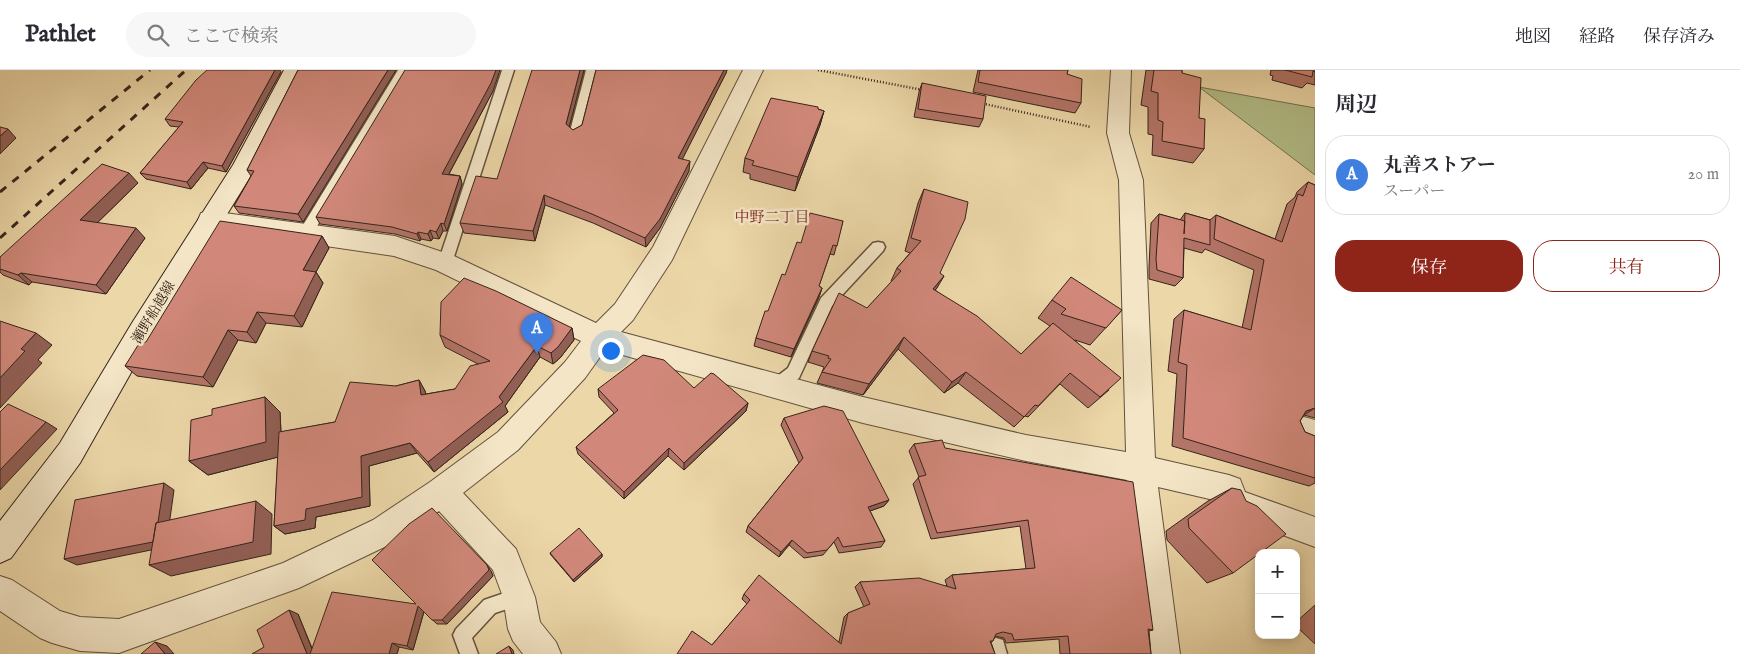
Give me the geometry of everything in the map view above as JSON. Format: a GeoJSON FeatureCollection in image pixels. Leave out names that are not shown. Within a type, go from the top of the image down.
{"type":"FeatureCollection","features":[{"type":"Feature","properties":{"kind":"street","name":"瀬野船越線"},"geometry":{"type":"LineString","coordinates":[[0,547],[70,453],[141,331],[243,169],[294,70]]}},
{"type":"Feature","properties":{"kind":"street"},"geometry":{"type":"LineString","coordinates":[[0,592],[81,644],[119,636],[288,577],[384,531],[441,492],[508,441],[575,370],[599,337],[624,312],[663,254],[753,70]]}},
{"type":"Feature","properties":{"kind":"street"},"geometry":{"type":"LineString","coordinates":[[1121,70],[1118,133],[1131,180],[1141,469],[1163,654]]}},
{"type":"Feature","properties":{"kind":"street"},"geometry":{"type":"LineString","coordinates":[[210,220],[395,246],[445,263],[599,337],[863,410],[1026,448],[1141,469],[1229,489],[1234,503],[1315,532]]}},
{"type":"Feature","properties":{"kind":"street"},"geometry":{"type":"LineString","coordinates":[[441,492],[505,560],[519,597],[525,629],[544,654]]}},
{"type":"Feature","properties":{"kind":"lane"},"geometry":{"type":"LineString","coordinates":[[305,234],[404,70]]}},
{"type":"Feature","properties":{"kind":"lane"},"geometry":{"type":"LineString","coordinates":[[445,263],[508,70]]}},
{"type":"Feature","properties":{"kind":"lane"},"geometry":{"type":"LineString","coordinates":[[575,135],[592,70]]}},
{"type":"Feature","properties":{"kind":"lane"},"geometry":{"type":"LineString","coordinates":[[776,386],[794,373],[826,302],[878,247]]}},
{"type":"Feature","properties":{"kind":"lane"},"geometry":{"type":"LineString","coordinates":[[469,654],[462,635],[490,606],[519,597]]}},
{"type":"Feature","properties":{"kind":"path"},"geometry":{"type":"LineString","coordinates":[[818,70],[932,92]]}},
{"type":"Feature","properties":{"kind":"path"},"geometry":{"type":"LineString","coordinates":[[979,102],[1118,133]]}},
{"type":"Feature","properties":{"kind":"green space"},"geometry":{"type":"Polygon","coordinates":[[[1199,87],[1315,108],[1315,175],[1199,87]]]}},
{"type":"Feature","properties":{"kind":"building"},"geometry":{"type":"Polygon","coordinates":[[[207,70],[275,70],[222,166],[203,162],[187,182],[140,173],[183,122],[165,119],[196,80],[207,70]]]}},
{"type":"Feature","properties":{"kind":"building"},"geometry":{"type":"Polygon","coordinates":[[[298,70],[388,70],[298,214],[234,206],[254,171],[247,170],[298,70]]]}},
{"type":"Feature","properties":{"kind":"building"},"geometry":{"type":"Polygon","coordinates":[[[405,70],[496,70],[491,83],[442,174],[460,176],[444,224],[441,223],[436,232],[430,230],[428,234],[418,232],[417,234],[392,227],[316,217],[405,70]]]}},
{"type":"Feature","properties":{"kind":"building"},"geometry":{"type":"Polygon","coordinates":[[[532,70],[580,70],[566,124],[573,130],[582,125],[596,70],[724,70],[678,158],[690,161],[660,219],[645,238],[544,195],[533,231],[460,223],[476,176],[497,179],[532,70]]]}},
{"type":"Feature","properties":{"kind":"building"},"geometry":{"type":"Polygon","coordinates":[[[980,70],[1068,70],[1067,74],[1082,79],[1081,103],[978,82],[980,70]]]}},
{"type":"Feature","properties":{"kind":"building"},"geometry":{"type":"Polygon","coordinates":[[[1154,70],[1182,70],[1182,73],[1201,78],[1199,118],[1205,119],[1204,149],[1162,141],[1163,122],[1158,120],[1158,93],[1151,91],[1154,70]]]}},
{"type":"Feature","properties":{"kind":"building"},"geometry":{"type":"Polygon","coordinates":[[[1285,70],[1315,70],[1315,72],[1313,71],[1312,77],[1285,70]]]}},
{"type":"Feature","properties":{"kind":"building"},"geometry":{"type":"Polygon","coordinates":[[[922,83],[986,96],[983,119],[918,109],[922,83]]]}},
{"type":"Feature","properties":{"kind":"building"},"geometry":{"type":"Polygon","coordinates":[[[771,98],[818,107],[818,109],[824,111],[798,177],[752,165],[754,161],[745,158],[771,98]]]}},
{"type":"Feature","properties":{"kind":"building"},"geometry":{"type":"Polygon","coordinates":[[[0,127],[8,129],[0,136],[0,127]]]}},
{"type":"Feature","properties":{"kind":"building"},"geometry":{"type":"Polygon","coordinates":[[[102,164],[129,173],[80,220],[136,228],[96,285],[21,273],[18,275],[0,269],[0,257],[102,164]]]}},
{"type":"Feature","properties":{"kind":"building"},"geometry":{"type":"Polygon","coordinates":[[[1308,182],[1315,185],[1315,408],[1306,411],[1300,421],[1305,432],[1315,436],[1315,478],[1183,438],[1187,365],[1178,362],[1184,310],[1251,330],[1264,260],[1214,239],[1216,215],[1282,242],[1298,194],[1303,196],[1308,182]]]}},
{"type":"Feature","properties":{"kind":"building"},"geometry":{"type":"Polygon","coordinates":[[[924,189],[968,202],[965,219],[940,273],[944,276],[933,289],[977,316],[1021,354],[1053,323],[1121,378],[1100,397],[1070,373],[1038,406],[1035,405],[1024,417],[966,372],[952,382],[904,337],[869,384],[822,372],[831,359],[828,358],[829,356],[812,351],[839,293],[867,308],[901,271],[897,268],[921,241],[911,238],[924,189]]]}},
{"type":"Feature","properties":{"kind":"building"},"geometry":{"type":"Polygon","coordinates":[[[810,213],[843,221],[837,246],[833,245],[819,286],[822,288],[794,349],[756,338],[765,311],[768,311],[782,274],[785,275],[797,242],[801,243],[810,213]]]}},
{"type":"Feature","properties":{"kind":"building"},"geometry":{"type":"Polygon","coordinates":[[[1185,213],[1210,220],[1210,245],[1184,238],[1183,278],[1157,270],[1156,259],[1159,214],[1185,221],[1185,213]]]}},
{"type":"Feature","properties":{"kind":"building"},"geometry":{"type":"Polygon","coordinates":[[[220,221],[322,236],[303,270],[316,272],[294,316],[257,312],[247,332],[228,330],[203,377],[125,366],[140,342],[146,342],[220,221]]]}},
{"type":"Feature","properties":{"kind":"building"},"geometry":{"type":"Polygon","coordinates":[[[1071,277],[1122,310],[1106,328],[1061,314],[1066,309],[1052,300],[1071,277]]]}},
{"type":"Feature","properties":{"kind":"building"},"geometry":{"type":"Polygon","coordinates":[[[464,278],[496,291],[572,328],[558,347],[551,353],[537,346],[499,397],[503,402],[428,462],[410,443],[361,456],[362,497],[306,509],[305,520],[274,526],[279,432],[335,422],[350,382],[396,386],[419,380],[421,395],[455,389],[470,366],[490,361],[440,335],[441,302],[464,278]]]}},
{"type":"Feature","properties":{"kind":"building"},"geometry":{"type":"Polygon","coordinates":[[[0,321],[36,333],[21,349],[25,351],[0,378],[0,321]]]}},
{"type":"Feature","properties":{"kind":"building"},"geometry":{"type":"Polygon","coordinates":[[[643,355],[664,360],[694,388],[711,373],[714,374],[748,403],[684,463],[669,448],[624,492],[576,447],[618,410],[598,389],[643,355]]]}},
{"type":"Feature","properties":{"kind":"building"},"geometry":{"type":"Polygon","coordinates":[[[265,397],[266,442],[189,461],[191,420],[212,415],[212,409],[265,397]]]}},
{"type":"Feature","properties":{"kind":"building"},"geometry":{"type":"Polygon","coordinates":[[[8,404],[46,422],[0,470],[0,412],[8,404]]]}},
{"type":"Feature","properties":{"kind":"building"},"geometry":{"type":"Polygon","coordinates":[[[824,406],[843,411],[889,500],[868,507],[885,541],[843,547],[838,537],[827,550],[807,553],[792,540],[781,552],[748,526],[803,458],[784,418],[824,406]]]}},
{"type":"Feature","properties":{"kind":"building"},"geometry":{"type":"Polygon","coordinates":[[[942,440],[945,448],[1133,482],[1153,630],[1148,629],[1151,654],[1070,654],[1068,636],[1014,640],[1012,634],[1003,632],[996,634],[993,641],[990,641],[995,654],[677,654],[692,631],[712,645],[750,600],[744,594],[759,575],[841,644],[848,613],[870,604],[860,582],[919,578],[956,589],[952,575],[1035,568],[1028,520],[937,533],[918,477],[926,475],[914,444],[942,440]]]}},
{"type":"Feature","properties":{"kind":"building"},"geometry":{"type":"Polygon","coordinates":[[[164,483],[153,542],[64,559],[75,500],[164,483]]]}},
{"type":"Feature","properties":{"kind":"building"},"geometry":{"type":"Polygon","coordinates":[[[1232,488],[1241,490],[1246,501],[1257,506],[1286,534],[1266,549],[1255,549],[1255,557],[1233,573],[1189,528],[1188,519],[1232,488]]]}},
{"type":"Feature","properties":{"kind":"building"},"geometry":{"type":"Polygon","coordinates":[[[256,501],[253,542],[149,565],[156,523],[256,501]]]}},
{"type":"Feature","properties":{"kind":"building"},"geometry":{"type":"Polygon","coordinates":[[[432,508],[487,565],[489,570],[442,620],[432,620],[418,606],[407,646],[392,643],[389,654],[310,654],[332,592],[416,604],[372,560],[409,524],[432,508]]]}},
{"type":"Feature","properties":{"kind":"building"},"geometry":{"type":"Polygon","coordinates":[[[579,528],[602,554],[573,580],[550,553],[579,528]]]}},
{"type":"Feature","properties":{"kind":"building"},"geometry":{"type":"Polygon","coordinates":[[[289,610],[307,654],[252,654],[264,647],[257,630],[289,610]]]}},
{"type":"Feature","properties":{"kind":"building"},"geometry":{"type":"Polygon","coordinates":[[[155,642],[165,654],[141,654],[155,642]]]}},
{"type":"Feature","properties":{"kind":"building"},"geometry":{"type":"Polygon","coordinates":[[[509,646],[512,654],[496,654],[509,646]]]}},
{"type":"Feature","properties":{"kind":"railway"},"geometry":{"type":"LineString","coordinates":[[0,192],[150,70]]}},
{"type":"Feature","properties":{"kind":"railway"},"geometry":{"type":"LineString","coordinates":[[0,238],[186,70]]}},
{"type":"Feature","properties":{"kind":"place","name":"丸善ストアー"},"geometry":{"type":"Point","coordinates":[537,354]}},
{"type":"Feature","properties":{"kind":"district","name":"中野二丁目"},"geometry":{"type":"Point","coordinates":[772,217]}}]}
